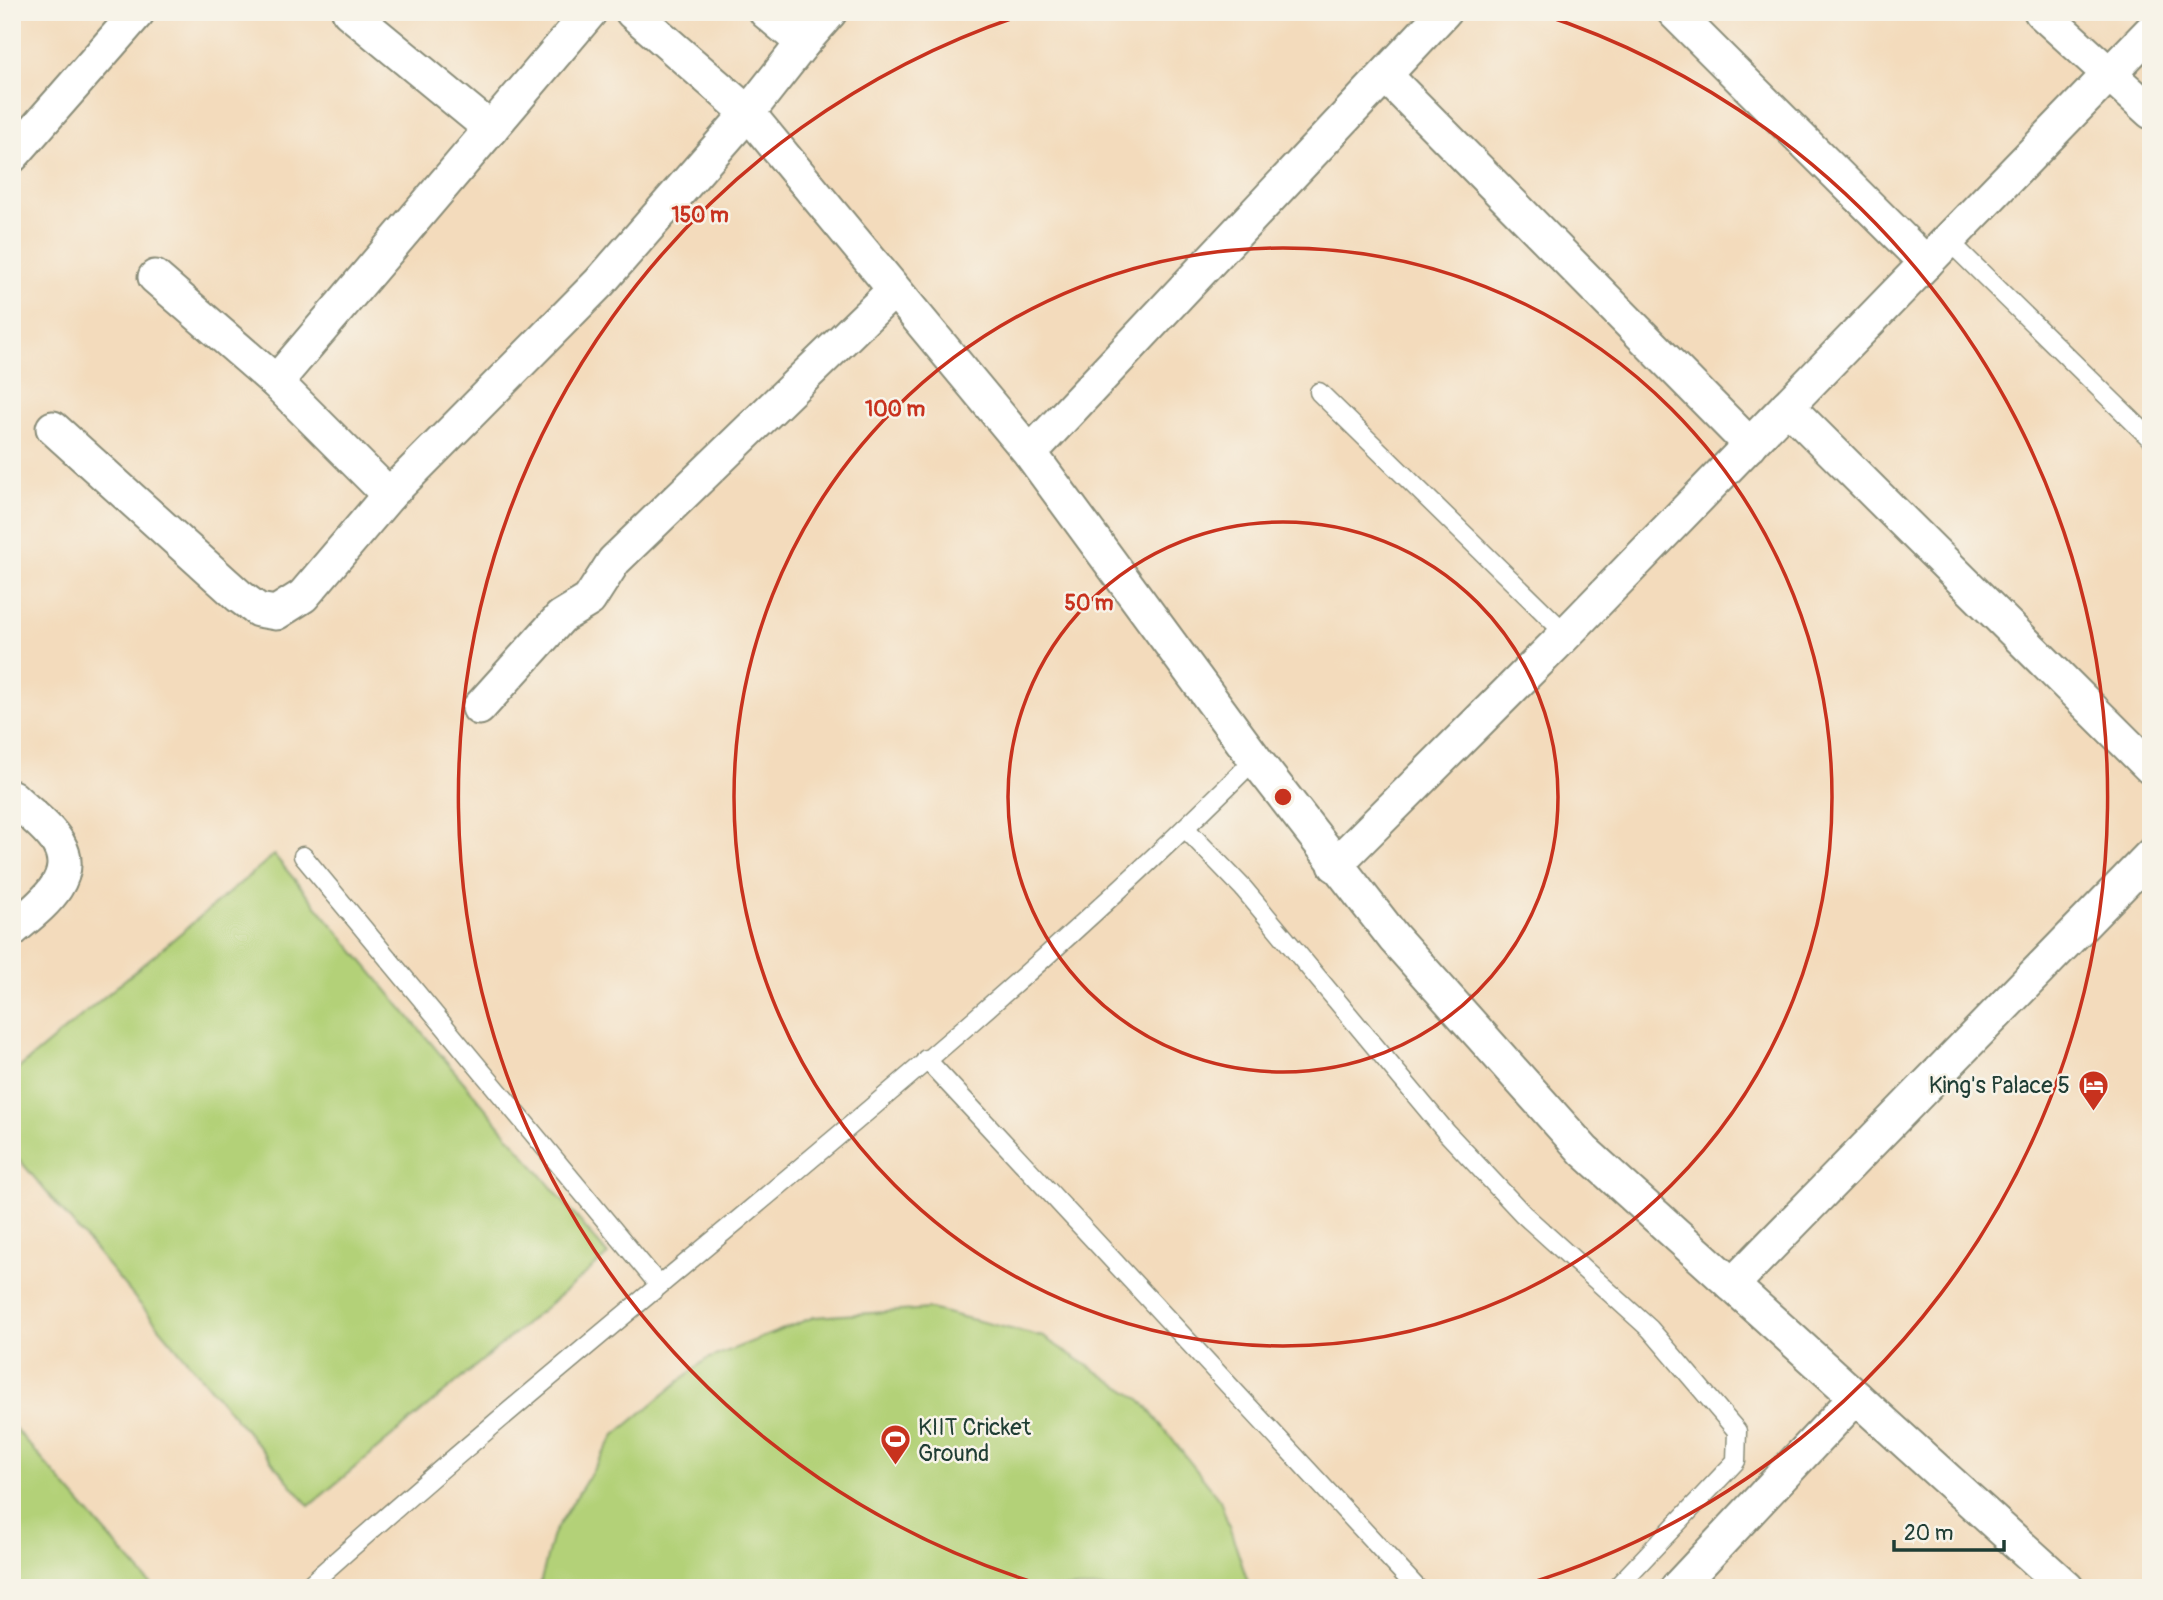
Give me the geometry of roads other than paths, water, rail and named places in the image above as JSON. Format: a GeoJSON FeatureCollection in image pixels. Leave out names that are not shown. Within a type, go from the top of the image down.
{"type":"FeatureCollection","features":[{"type":"Feature","properties":{"kind":"street"},"geometry":{"type":"LineString","coordinates":[[12,156],[138,12]]}},
{"type":"Feature","properties":{"kind":"street"},"geometry":{"type":"LineString","coordinates":[[349,12],[491,129]]}},
{"type":"Feature","properties":{"kind":"street"},"geometry":{"type":"LineString","coordinates":[[276,382],[590,12]]}},
{"type":"Feature","properties":{"kind":"street"},"geometry":{"type":"LineString","coordinates":[[632,12],[748,113],[1030,453],[1335,865],[1394,938],[1584,1151],[2067,1588]]}},
{"type":"Feature","properties":{"kind":"street"},"geometry":{"type":"LineString","coordinates":[[766,12],[803,43]]}},
{"type":"Feature","properties":{"kind":"street"},"geometry":{"type":"LineString","coordinates":[[53,428],[239,596],[258,610],[276,613],[303,596],[389,495],[600,282],[748,113],[830,12]]}},
{"type":"Feature","properties":{"kind":"street"},"geometry":{"type":"LineString","coordinates":[[1030,453],[1444,12]]}},
{"type":"Feature","properties":{"kind":"street"},"geometry":{"type":"LineString","coordinates":[[1674,12],[1937,252]]}},
{"type":"Feature","properties":{"kind":"street"},"geometry":{"type":"LineString","coordinates":[[2040,12],[2151,112]]}},
{"type":"Feature","properties":{"kind":"street"},"geometry":{"type":"LineString","coordinates":[[1335,865],[1566,634],[2151,31]]}},
{"type":"Feature","properties":{"kind":"street"},"geometry":{"type":"LineString","coordinates":[[1386,76],[1750,445]]}},
{"type":"Feature","properties":{"kind":"street"},"geometry":{"type":"LineString","coordinates":[[155,277],[276,382],[389,495]]}},
{"type":"Feature","properties":{"kind":"street"},"geometry":{"type":"LineString","coordinates":[[479,708],[561,617],[589,600],[614,561],[894,290]]}},
{"type":"Feature","properties":{"kind":"street"},"geometry":{"type":"LineString","coordinates":[[1787,406],[2151,768]]}},
{"type":"Feature","properties":{"kind":"street"},"geometry":{"type":"LineString","coordinates":[[12,797],[58,843],[64,864],[59,886],[12,930]]}},
{"type":"Feature","properties":{"kind":"street"},"geometry":{"type":"LineString","coordinates":[[1732,1285],[2151,855]]}},
{"type":"Feature","properties":{"kind":"street"},"geometry":{"type":"LineString","coordinates":[[1677,1588],[1856,1397]]}},
{"type":"Feature","properties":{"kind":"lane"},"geometry":{"type":"LineString","coordinates":[[1937,252],[2151,439]]}},
{"type":"Feature","properties":{"kind":"lane"},"geometry":{"type":"LineString","coordinates":[[1319,392],[1566,634]]}},
{"type":"Feature","properties":{"kind":"lane"},"geometry":{"type":"LineString","coordinates":[[306,1588],[926,1059],[1185,828],[1255,759]]}},
{"type":"Feature","properties":{"kind":"lane"},"geometry":{"type":"LineString","coordinates":[[1185,828],[1242,888],[1447,1133],[1523,1213],[1650,1329],[1737,1431],[1736,1461],[1616,1588]]}},
{"type":"Feature","properties":{"kind":"lane"},"geometry":{"type":"LineString","coordinates":[[303,856],[659,1285]]}},
{"type":"Feature","properties":{"kind":"lane"},"geometry":{"type":"LineString","coordinates":[[926,1059],[1417,1588]]}},
{"type":"Feature","properties":{"kind":"place","name":"King's Palace 5"},"geometry":{"type":"Point","coordinates":[2093,1112]}},
{"type":"Feature","properties":{"kind":"place","name":"KIIT Cricket Ground"},"geometry":{"type":"Point","coordinates":[895,1467]}}]}
